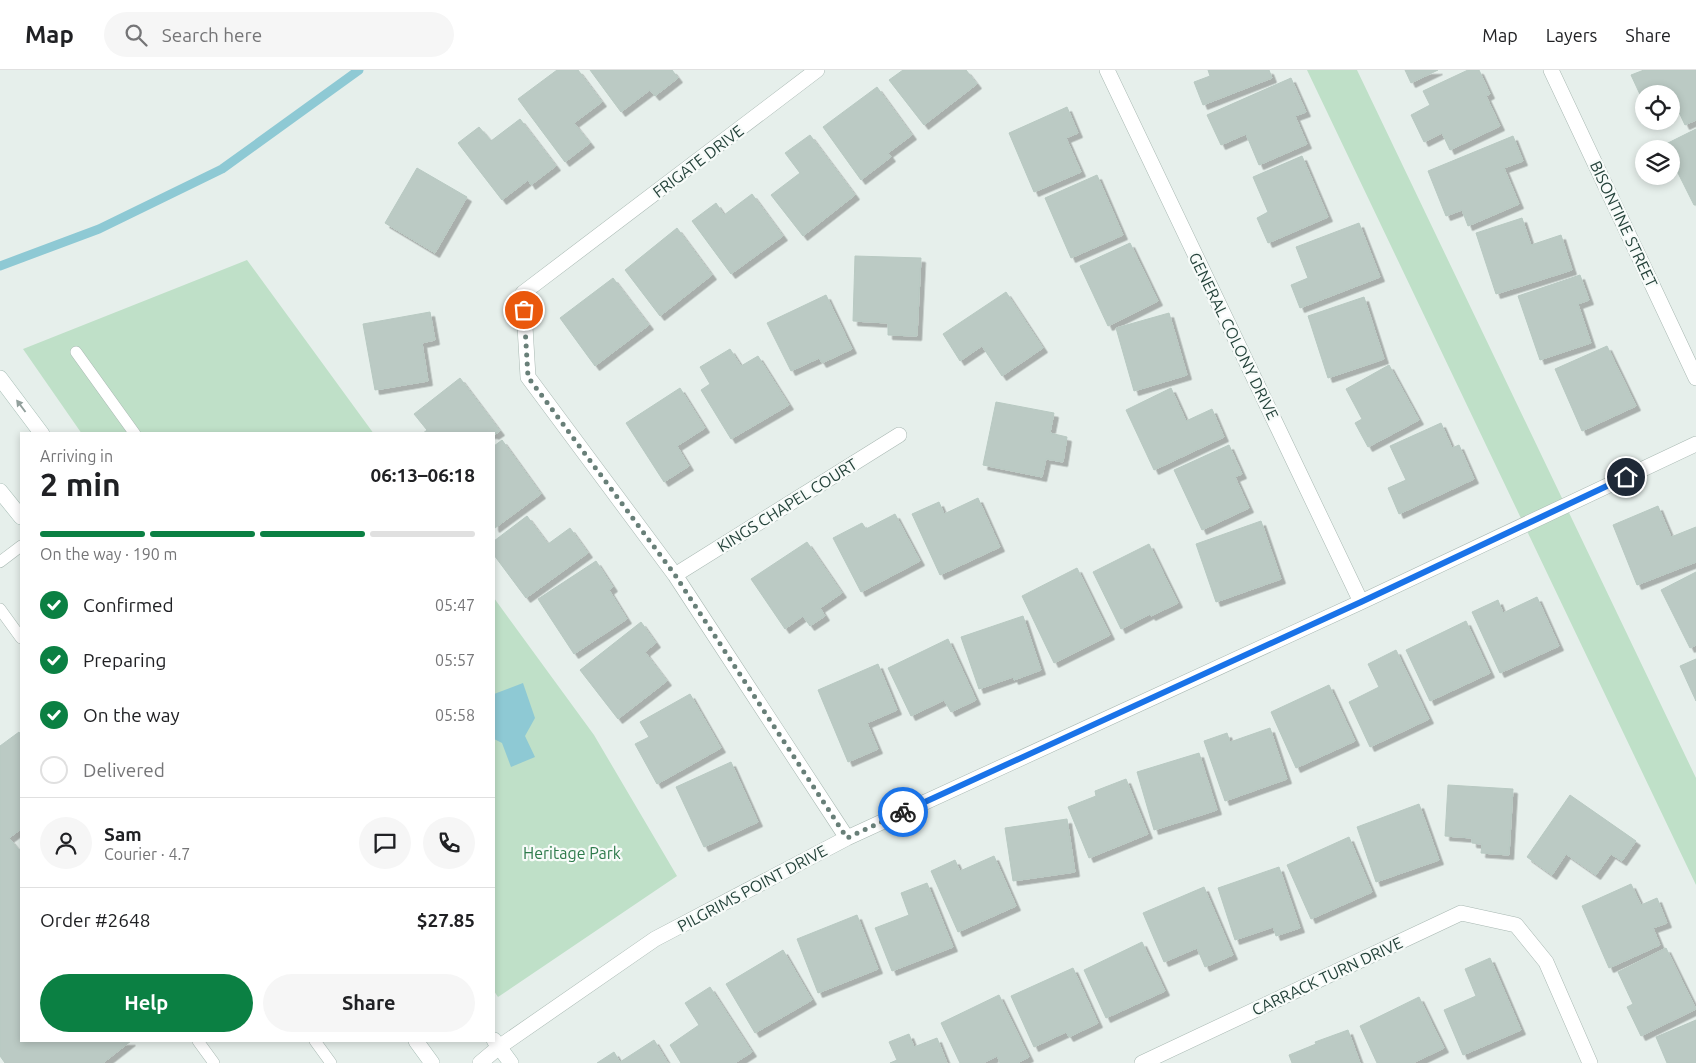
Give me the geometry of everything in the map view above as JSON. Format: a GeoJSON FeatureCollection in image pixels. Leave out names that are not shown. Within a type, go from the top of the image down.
{"type":"FeatureCollection","features":[{"type":"Feature","properties":{"kind":"street","name":"FRIGATE DRIVE"},"geometry":{"type":"LineString","coordinates":[[675,575],[528,377],[523,293],[817,70]]}},
{"type":"Feature","properties":{"kind":"street","name":"GENERAL COLONY DRIVE"},"geometry":{"type":"LineString","coordinates":[[1107,70],[1361,602]]}},
{"type":"Feature","properties":{"kind":"street","name":"BISONTINE STREET"},"geometry":{"type":"LineString","coordinates":[[1551,70],[1696,378]]}},
{"type":"Feature","properties":{"kind":"street"},"geometry":{"type":"LineString","coordinates":[[0,378],[40,432]]}},
{"type":"Feature","properties":{"kind":"street","name":"KINGS CHAPEL COURT"},"geometry":{"type":"LineString","coordinates":[[675,575],[899,435]]}},
{"type":"Feature","properties":{"kind":"street","name":"PILGRIMS POINT DRIVE"},"geometry":{"type":"LineString","coordinates":[[480,1063],[496,1044],[655,939],[847,838],[1361,602],[1696,444]]}},
{"type":"Feature","properties":{"kind":"street"},"geometry":{"type":"LineString","coordinates":[[0,491],[20,516]]}},
{"type":"Feature","properties":{"kind":"street"},"geometry":{"type":"LineString","coordinates":[[675,575],[847,838]]}},
{"type":"Feature","properties":{"kind":"street","name":"CARRACK TURN DRIVE"},"geometry":{"type":"LineString","coordinates":[[1142,1063],[1461,913],[1516,925],[1546,962],[1590,1063]]}},
{"type":"Feature","properties":{"kind":"street"},"geometry":{"type":"LineString","coordinates":[[417,1042],[432,1063]]}},
{"type":"Feature","properties":{"kind":"street"},"geometry":{"type":"LineString","coordinates":[[496,1044],[511,1063]]}},
{"type":"Feature","properties":{"kind":"lane"},"geometry":{"type":"LineString","coordinates":[[76,352],[134,432]]}},
{"type":"Feature","properties":{"kind":"lane"},"geometry":{"type":"LineString","coordinates":[[0,562],[20,547]]}},
{"type":"Feature","properties":{"kind":"lane"},"geometry":{"type":"LineString","coordinates":[[0,608],[20,637]]}},
{"type":"Feature","properties":{"kind":"lane"},"geometry":{"type":"LineString","coordinates":[[199,1042],[214,1063]]}},
{"type":"Feature","properties":{"kind":"lane"},"geometry":{"type":"LineString","coordinates":[[316,1042],[331,1063]]}},
{"type":"Feature","properties":{"kind":"green space"},"geometry":{"type":"Polygon","coordinates":[[[1307,70],[1357,70],[1696,778],[1696,885],[1307,70]]]}},
{"type":"Feature","properties":{"kind":"green space"},"geometry":{"type":"Polygon","coordinates":[[[247,260],[373,432],[81,432],[23,349],[247,260]]]}},
{"type":"Feature","properties":{"kind":"green space","name":"Heritage Park"},"geometry":{"type":"Polygon","coordinates":[[[495,599],[594,735],[677,876],[498,997],[495,992],[495,599]]]}},
{"type":"Feature","properties":{"kind":"water"},"geometry":{"type":"Polygon","coordinates":[[[523,683],[535,718],[525,736],[535,757],[511,767],[502,743],[495,740],[495,694],[523,683]]]}},
{"type":"Feature","properties":{"kind":"building"},"geometry":{"type":"Polygon","coordinates":[[[557,70],[578,70],[602,102],[574,123],[590,143],[565,162],[518,99],[557,70]]]}},
{"type":"Feature","properties":{"kind":"building"},"geometry":{"type":"Polygon","coordinates":[[[590,70],[672,70],[678,78],[655,96],[650,90],[621,112],[590,70]]]}},
{"type":"Feature","properties":{"kind":"building"},"geometry":{"type":"Polygon","coordinates":[[[903,70],[966,70],[977,84],[924,125],[889,80],[903,70]]]}},
{"type":"Feature","properties":{"kind":"building"},"geometry":{"type":"Polygon","coordinates":[[[1208,70],[1269,70],[1272,78],[1203,105],[1194,82],[1210,76],[1208,70]]]}},
{"type":"Feature","properties":{"kind":"building"},"geometry":{"type":"Polygon","coordinates":[[[1405,70],[1438,70],[1411,83],[1405,70]]]}},
{"type":"Feature","properties":{"kind":"building"},"geometry":{"type":"Polygon","coordinates":[[[1468,70],[1479,70],[1490,94],[1486,96],[1500,126],[1450,150],[1442,133],[1424,142],[1411,115],[1430,105],[1423,91],[1468,70]]]}},
{"type":"Feature","properties":{"kind":"building"},"geometry":{"type":"Polygon","coordinates":[[[1644,70],[1696,70],[1696,120],[1685,125],[1680,114],[1680,85],[1636,85],[1631,75],[1644,70]]]}},
{"type":"Feature","properties":{"kind":"building"},"geometry":{"type":"Polygon","coordinates":[[[1291,78],[1306,112],[1295,116],[1307,144],[1259,165],[1246,134],[1221,145],[1207,115],[1291,78]]]}},
{"type":"Feature","properties":{"kind":"building"},"geometry":{"type":"Polygon","coordinates":[[[877,87],[912,135],[888,153],[891,157],[861,180],[823,127],[877,87]]]}},
{"type":"Feature","properties":{"kind":"building"},"geometry":{"type":"Polygon","coordinates":[[[1067,107],[1078,133],[1066,138],[1081,172],[1034,192],[1009,133],[1067,107]]]}},
{"type":"Feature","properties":{"kind":"building"},"geometry":{"type":"Polygon","coordinates":[[[520,119],[556,166],[531,185],[528,180],[502,200],[458,143],[479,127],[491,141],[520,119]]]}},
{"type":"Feature","properties":{"kind":"building"},"geometry":{"type":"Polygon","coordinates":[[[1696,129],[1696,205],[1694,205],[1680,177],[1680,140],[1674,140],[1696,129]]]}},
{"type":"Feature","properties":{"kind":"building"},"geometry":{"type":"Polygon","coordinates":[[[810,135],[855,195],[803,236],[771,195],[800,173],[785,153],[810,135]]]}},
{"type":"Feature","properties":{"kind":"building"},"geometry":{"type":"Polygon","coordinates":[[[1513,136],[1523,161],[1504,168],[1519,204],[1468,226],[1462,210],[1446,216],[1428,171],[1513,136]]]}},
{"type":"Feature","properties":{"kind":"building"},"geometry":{"type":"Polygon","coordinates":[[[1302,156],[1328,217],[1268,243],[1257,218],[1268,212],[1253,177],[1302,156]]]}},
{"type":"Feature","properties":{"kind":"building"},"geometry":{"type":"Polygon","coordinates":[[[417,168],[467,197],[435,253],[385,223],[417,168]]]}},
{"type":"Feature","properties":{"kind":"building"},"geometry":{"type":"Polygon","coordinates":[[[1097,175],[1123,235],[1071,258],[1045,198],[1097,175]]]}},
{"type":"Feature","properties":{"kind":"building"},"geometry":{"type":"Polygon","coordinates":[[[752,194],[783,236],[731,274],[692,221],[716,203],[724,215],[752,194]]]}},
{"type":"Feature","properties":{"kind":"building"},"geometry":{"type":"Polygon","coordinates":[[[1522,218],[1531,245],[1561,235],[1572,270],[1496,294],[1476,233],[1522,218]]]}},
{"type":"Feature","properties":{"kind":"building"},"geometry":{"type":"Polygon","coordinates":[[[1359,223],[1380,277],[1300,308],[1291,285],[1308,278],[1296,247],[1359,223]]]}},
{"type":"Feature","properties":{"kind":"building"},"geometry":{"type":"Polygon","coordinates":[[[677,228],[712,275],[660,316],[625,270],[677,228]]]}},
{"type":"Feature","properties":{"kind":"building"},"geometry":{"type":"Polygon","coordinates":[[[1130,243],[1158,301],[1108,326],[1080,266],[1130,243]]]}},
{"type":"Feature","properties":{"kind":"building"},"geometry":{"type":"Polygon","coordinates":[[[855,256],[921,258],[917,336],[888,335],[888,323],[853,321],[855,256]]]}},
{"type":"Feature","properties":{"kind":"building"},"geometry":{"type":"Polygon","coordinates":[[[1580,275],[1589,300],[1578,304],[1591,343],[1540,360],[1518,296],[1580,275]]]}},
{"type":"Feature","properties":{"kind":"building"},"geometry":{"type":"Polygon","coordinates":[[[613,278],[649,325],[595,366],[560,318],[613,278]]]}},
{"type":"Feature","properties":{"kind":"building"},"geometry":{"type":"Polygon","coordinates":[[[1006,292],[1043,348],[1002,376],[982,346],[960,361],[943,334],[1006,292]]]}},
{"type":"Feature","properties":{"kind":"building"},"geometry":{"type":"Polygon","coordinates":[[[826,295],[852,349],[822,363],[819,358],[791,371],[767,323],[826,295]]]}},
{"type":"Feature","properties":{"kind":"building"},"geometry":{"type":"Polygon","coordinates":[[[1364,297],[1384,359],[1328,378],[1308,316],[1364,297]]]}},
{"type":"Feature","properties":{"kind":"building"},"geometry":{"type":"Polygon","coordinates":[[[430,312],[435,340],[422,343],[428,381],[375,390],[363,324],[430,312]]]}},
{"type":"Feature","properties":{"kind":"building"},"geometry":{"type":"Polygon","coordinates":[[[1169,313],[1187,375],[1134,391],[1116,328],[1169,313]]]}},
{"type":"Feature","properties":{"kind":"building"},"geometry":{"type":"Polygon","coordinates":[[[1607,346],[1636,406],[1582,431],[1555,369],[1607,346]]]}},
{"type":"Feature","properties":{"kind":"building"},"geometry":{"type":"Polygon","coordinates":[[[730,349],[741,366],[758,356],[789,405],[731,439],[701,390],[710,384],[700,367],[730,349]]]}},
{"type":"Feature","properties":{"kind":"building"},"geometry":{"type":"Polygon","coordinates":[[[1389,365],[1419,420],[1368,447],[1355,423],[1362,419],[1346,389],[1389,365]]]}},
{"type":"Feature","properties":{"kind":"building"},"geometry":{"type":"Polygon","coordinates":[[[460,378],[500,431],[495,434],[495,432],[424,432],[427,430],[414,414],[460,378]]]}},
{"type":"Feature","properties":{"kind":"building"},"geometry":{"type":"Polygon","coordinates":[[[680,388],[705,428],[677,446],[689,466],[664,482],[626,423],[680,388]]]}},
{"type":"Feature","properties":{"kind":"building"},"geometry":{"type":"Polygon","coordinates":[[[1171,388],[1186,421],[1212,409],[1224,437],[1154,470],[1126,410],[1171,388]]]}},
{"type":"Feature","properties":{"kind":"building"},"geometry":{"type":"Polygon","coordinates":[[[996,402],[1054,413],[1050,433],[1067,437],[1063,462],[1046,459],[1042,477],[983,465],[996,402]]]}},
{"type":"Feature","properties":{"kind":"building"},"geometry":{"type":"Polygon","coordinates":[[[1441,423],[1452,448],[1459,445],[1474,479],[1399,514],[1388,488],[1406,480],[1390,446],[1441,423]]]}},
{"type":"Feature","properties":{"kind":"building"},"geometry":{"type":"Polygon","coordinates":[[[502,440],[541,494],[495,528],[495,445],[502,440]]]}},
{"type":"Feature","properties":{"kind":"building"},"geometry":{"type":"Polygon","coordinates":[[[1229,445],[1242,474],[1235,477],[1249,508],[1202,530],[1174,470],[1229,445]]]}},
{"type":"Feature","properties":{"kind":"building"},"geometry":{"type":"Polygon","coordinates":[[[978,498],[1000,547],[940,575],[912,514],[939,502],[944,514],[978,498]]]}},
{"type":"Feature","properties":{"kind":"building"},"geometry":{"type":"Polygon","coordinates":[[[1658,506],[1671,537],[1696,527],[1696,562],[1637,585],[1613,525],[1658,506]]]}},
{"type":"Feature","properties":{"kind":"building"},"geometry":{"type":"Polygon","coordinates":[[[895,514],[920,561],[861,592],[833,538],[862,523],[866,529],[895,514]]]}},
{"type":"Feature","properties":{"kind":"building"},"geometry":{"type":"Polygon","coordinates":[[[527,516],[548,544],[570,528],[588,553],[526,598],[495,556],[495,540],[527,516]]]}},
{"type":"Feature","properties":{"kind":"building"},"geometry":{"type":"Polygon","coordinates":[[[1261,521],[1281,579],[1216,602],[1196,544],[1261,521]]]}},
{"type":"Feature","properties":{"kind":"building"},"geometry":{"type":"Polygon","coordinates":[[[807,542],[842,593],[820,608],[825,616],[810,626],[803,616],[785,629],[751,579],[807,542]]]}},
{"type":"Feature","properties":{"kind":"building"},"geometry":{"type":"Polygon","coordinates":[[[1149,544],[1178,603],[1151,616],[1150,614],[1121,629],[1093,572],[1149,544]]]}},
{"type":"Feature","properties":{"kind":"building"},"geometry":{"type":"Polygon","coordinates":[[[596,561],[613,587],[609,590],[627,619],[574,654],[538,599],[596,561]]]}},
{"type":"Feature","properties":{"kind":"building"},"geometry":{"type":"Polygon","coordinates":[[[1077,568],[1110,635],[1054,663],[1022,596],[1077,568]]]}},
{"type":"Feature","properties":{"kind":"building"},"geometry":{"type":"Polygon","coordinates":[[[1696,572],[1696,645],[1690,648],[1661,590],[1696,572]]]}},
{"type":"Feature","properties":{"kind":"building"},"geometry":{"type":"Polygon","coordinates":[[[1537,597],[1559,646],[1500,673],[1472,612],[1498,600],[1503,613],[1537,597]]]}},
{"type":"Feature","properties":{"kind":"building"},"geometry":{"type":"Polygon","coordinates":[[[1023,616],[1041,670],[1014,680],[1013,677],[979,689],[961,637],[1023,616]]]}},
{"type":"Feature","properties":{"kind":"building"},"geometry":{"type":"Polygon","coordinates":[[[1466,621],[1490,673],[1430,701],[1406,650],[1466,621]]]}},
{"type":"Feature","properties":{"kind":"building"},"geometry":{"type":"Polygon","coordinates":[[[641,622],[656,643],[645,652],[667,681],[618,719],[580,670],[641,622]]]}},
{"type":"Feature","properties":{"kind":"building"},"geometry":{"type":"Polygon","coordinates":[[[948,639],[976,700],[951,712],[944,700],[911,716],[888,668],[948,639]]]}},
{"type":"Feature","properties":{"kind":"building"},"geometry":{"type":"Polygon","coordinates":[[[1396,650],[1429,719],[1370,747],[1349,702],[1379,687],[1368,664],[1396,650]]]}},
{"type":"Feature","properties":{"kind":"building"},"geometry":{"type":"Polygon","coordinates":[[[1696,659],[1696,701],[1680,666],[1696,659]]]}},
{"type":"Feature","properties":{"kind":"building"},"geometry":{"type":"Polygon","coordinates":[[[878,664],[897,710],[867,723],[878,749],[848,762],[818,690],[878,664]]]}},
{"type":"Feature","properties":{"kind":"building"},"geometry":{"type":"Polygon","coordinates":[[[1329,685],[1355,741],[1296,768],[1271,712],[1329,685]]]}},
{"type":"Feature","properties":{"kind":"building"},"geometry":{"type":"Polygon","coordinates":[[[690,694],[721,748],[657,784],[635,744],[649,737],[640,722],[690,694]]]}},
{"type":"Feature","properties":{"kind":"building"},"geometry":{"type":"Polygon","coordinates":[[[1270,728],[1287,779],[1225,801],[1204,741],[1227,733],[1230,742],[1270,728]]]}},
{"type":"Feature","properties":{"kind":"building"},"geometry":{"type":"Polygon","coordinates":[[[19,732],[20,830],[9,838],[20,850],[20,1042],[130,1042],[103,1063],[5,1063],[0,1056],[0,746],[19,732]]]}},
{"type":"Feature","properties":{"kind":"building"},"geometry":{"type":"Polygon","coordinates":[[[1199,753],[1217,810],[1154,830],[1137,772],[1199,753]]]}},
{"type":"Feature","properties":{"kind":"building"},"geometry":{"type":"Polygon","coordinates":[[[731,762],[758,822],[704,847],[676,787],[731,762]]]}},
{"type":"Feature","properties":{"kind":"building"},"geometry":{"type":"Polygon","coordinates":[[[1126,779],[1148,834],[1089,858],[1068,807],[1096,796],[1095,791],[1126,779]]]}},
{"type":"Feature","properties":{"kind":"building"},"geometry":{"type":"Polygon","coordinates":[[[1448,785],[1513,789],[1509,855],[1481,853],[1482,844],[1472,843],[1472,838],[1445,836],[1448,785]]]}},
{"type":"Feature","properties":{"kind":"building"},"geometry":{"type":"Polygon","coordinates":[[[1570,795],[1636,841],[1622,861],[1611,854],[1596,875],[1566,854],[1552,875],[1527,857],[1570,795]]]}},
{"type":"Feature","properties":{"kind":"building"},"geometry":{"type":"Polygon","coordinates":[[[1419,804],[1439,860],[1376,882],[1357,827],[1419,804]]]}},
{"type":"Feature","properties":{"kind":"building"},"geometry":{"type":"Polygon","coordinates":[[[1067,819],[1075,872],[1013,881],[1005,828],[1067,819]]]}},
{"type":"Feature","properties":{"kind":"building"},"geometry":{"type":"Polygon","coordinates":[[[1349,837],[1372,892],[1311,919],[1287,865],[1349,837]]]}},
{"type":"Feature","properties":{"kind":"building"},"geometry":{"type":"Polygon","coordinates":[[[994,856],[1016,906],[958,932],[931,871],[955,860],[960,871],[994,856]]]}},
{"type":"Feature","properties":{"kind":"building"},"geometry":{"type":"Polygon","coordinates":[[[1279,867],[1300,928],[1276,936],[1273,927],[1235,940],[1218,888],[1279,867]]]}},
{"type":"Feature","properties":{"kind":"building"},"geometry":{"type":"Polygon","coordinates":[[[927,883],[953,947],[892,971],[875,928],[909,915],[901,893],[927,883]]]}},
{"type":"Feature","properties":{"kind":"building"},"geometry":{"type":"Polygon","coordinates":[[[1631,884],[1641,905],[1657,898],[1667,923],[1653,928],[1660,945],[1609,968],[1582,906],[1631,884]]]}},
{"type":"Feature","properties":{"kind":"building"},"geometry":{"type":"Polygon","coordinates":[[[1204,887],[1233,955],[1205,967],[1197,948],[1164,962],[1143,913],[1204,887]]]}},
{"type":"Feature","properties":{"kind":"building"},"geometry":{"type":"Polygon","coordinates":[[[857,915],[878,969],[818,993],[797,939],[857,915]]]}},
{"type":"Feature","properties":{"kind":"building"},"geometry":{"type":"Polygon","coordinates":[[[1142,942],[1165,991],[1106,1018],[1084,970],[1142,942]]]}},
{"type":"Feature","properties":{"kind":"building"},"geometry":{"type":"Polygon","coordinates":[[[1666,948],[1696,1009],[1641,1036],[1627,1007],[1633,1004],[1618,972],[1666,948]]]}},
{"type":"Feature","properties":{"kind":"building"},"geometry":{"type":"Polygon","coordinates":[[[783,950],[812,1000],[755,1033],[726,984],[783,950]]]}},
{"type":"Feature","properties":{"kind":"building"},"geometry":{"type":"Polygon","coordinates":[[[1490,958],[1521,1030],[1463,1055],[1444,1010],[1476,996],[1465,969],[1490,958]]]}},
{"type":"Feature","properties":{"kind":"building"},"geometry":{"type":"Polygon","coordinates":[[[1073,968],[1098,1023],[1069,1037],[1066,1032],[1034,1047],[1011,996],[1073,968]]]}},
{"type":"Feature","properties":{"kind":"building"},"geometry":{"type":"Polygon","coordinates":[[[710,987],[752,1052],[735,1063],[681,1063],[670,1045],[699,1025],[685,1003],[710,987]]]}},
{"type":"Feature","properties":{"kind":"building"},"geometry":{"type":"Polygon","coordinates":[[[999,995],[1029,1057],[1017,1063],[1000,1063],[997,1056],[983,1063],[960,1063],[941,1023],[999,995]]]}},
{"type":"Feature","properties":{"kind":"building"},"geometry":{"type":"Polygon","coordinates":[[[1419,997],[1444,1048],[1413,1063],[1377,1063],[1360,1026],[1419,997]]]}},
{"type":"Feature","properties":{"kind":"building"},"geometry":{"type":"Polygon","coordinates":[[[1696,1020],[1696,1063],[1667,1063],[1656,1037],[1696,1020]]]}},
{"type":"Feature","properties":{"kind":"building"},"geometry":{"type":"Polygon","coordinates":[[[1348,1030],[1360,1063],[1292,1063],[1289,1055],[1316,1044],[1315,1042],[1348,1030]]]}},
{"type":"Feature","properties":{"kind":"building"},"geometry":{"type":"Polygon","coordinates":[[[909,1034],[914,1047],[937,1038],[947,1063],[890,1063],[897,1060],[889,1042],[909,1034]]]}},
{"type":"Feature","properties":{"kind":"building"},"geometry":{"type":"Polygon","coordinates":[[[654,1040],[668,1063],[597,1063],[614,1052],[620,1062],[654,1040]]]}},
{"type":"Feature","properties":{"kind":"waterway"},"geometry":{"type":"LineString","coordinates":[[0,266],[99,229],[222,169],[359,70]]}},
{"type":"Feature","properties":{"kind":"way so far"},"geometry":{"type":"LineString","coordinates":[[524,310],[528,377],[675,575],[847,838],[903,812]]}},
{"type":"Feature","properties":{"kind":"route"},"geometry":{"type":"LineString","coordinates":[[903,812],[1361,602],[1626,477]]}}]}
